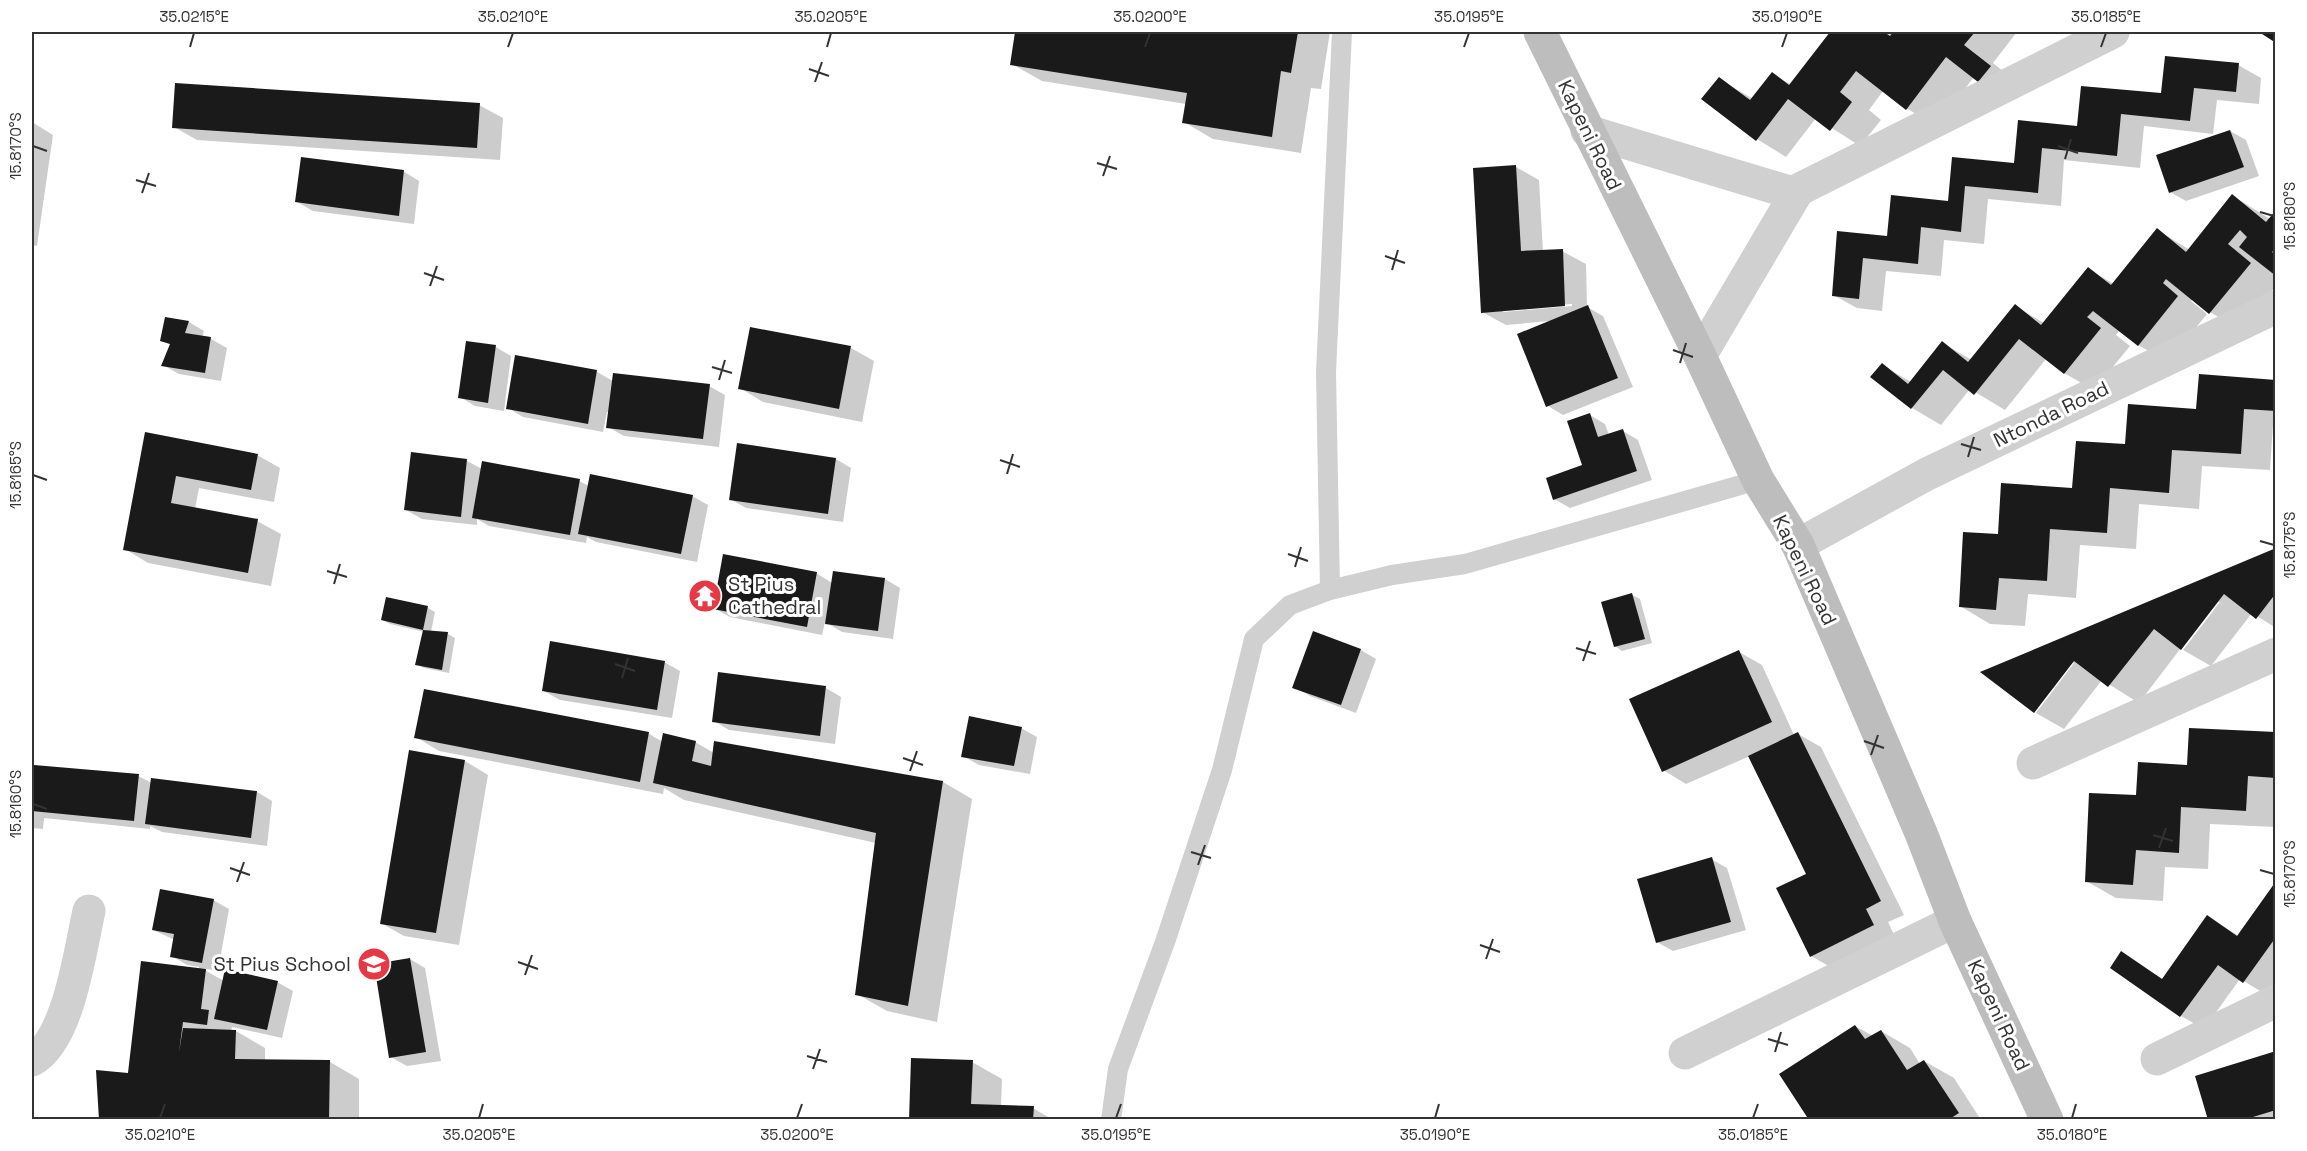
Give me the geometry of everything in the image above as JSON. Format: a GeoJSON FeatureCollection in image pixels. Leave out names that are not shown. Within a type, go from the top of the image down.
{"type":"FeatureCollection","features":[{"type":"Feature","properties":{"kind":"main road","name":"Kapeni Road"},"geometry":{"type":"LineString","coordinates":[[1540,32],[1700,356],[1758,480],[1798,545],[1917,823],[1955,921],[2047,1119]]}},
{"type":"Feature","properties":{"kind":"street"},"geometry":{"type":"LineString","coordinates":[[1700,356],[1798,190],[2113,32]]}},
{"type":"Feature","properties":{"kind":"street"},"geometry":{"type":"LineString","coordinates":[[1587,131],[1796,194]]}},
{"type":"Feature","properties":{"kind":"street","name":"Ntonda Road"},"geometry":{"type":"LineString","coordinates":[[1798,545],[1927,474],[2276,307]]}},
{"type":"Feature","properties":{"kind":"street"},"geometry":{"type":"LineString","coordinates":[[2033,763],[2276,654]]}},
{"type":"Feature","properties":{"kind":"street"},"geometry":{"type":"LineString","coordinates":[[32,1060],[40,1056],[56,1034],[68,1002],[89,911]]}},
{"type":"Feature","properties":{"kind":"street"},"geometry":{"type":"LineString","coordinates":[[1685,1053],[1955,921]]}},
{"type":"Feature","properties":{"kind":"street"},"geometry":{"type":"LineString","coordinates":[[2157,1059],[2276,1001]]}},
{"type":"Feature","properties":{"kind":"lane"},"geometry":{"type":"LineString","coordinates":[[1330,590],[1326,372],[1342,32]]}},
{"type":"Feature","properties":{"kind":"lane"},"geometry":{"type":"LineString","coordinates":[[1111,1119],[1118,1069],[1165,942],[1222,770],[1254,639],[1290,605],[1330,590],[1392,575],[1465,564],[1758,480]]}},
{"type":"Feature","properties":{"kind":"building"},"geometry":{"type":"Polygon","coordinates":[[[1015,32],[1298,32],[1291,73],[1281,71],[1272,137],[1182,123],[1187,93],[1010,65],[1015,32]]]}},
{"type":"Feature","properties":{"kind":"building"},"geometry":{"type":"Polygon","coordinates":[[[1830,32],[1884,32],[1890,36],[1893,32],[1975,32],[1964,45],[1991,66],[1978,82],[1946,57],[1906,110],[1856,71],[1840,92],[1852,102],[1830,131],[1788,99],[1756,141],[1701,99],[1719,77],[1750,100],[1772,72],[1789,85],[1830,32]]]}},
{"type":"Feature","properties":{"kind":"building"},"geometry":{"type":"Polygon","coordinates":[[[2259,32],[2276,32],[2276,43],[2259,32]]]}},
{"type":"Feature","properties":{"kind":"building"},"geometry":{"type":"Polygon","coordinates":[[[2165,56],[2239,63],[2236,92],[2194,88],[2190,121],[2121,114],[2117,156],[2042,148],[2038,193],[1965,186],[1961,232],[1921,227],[1918,264],[1863,258],[1859,299],[1832,296],[1837,231],[1887,236],[1891,195],[1948,201],[1952,157],[2014,163],[2018,120],[2077,126],[2081,86],[2161,93],[2165,56]]]}},
{"type":"Feature","properties":{"kind":"building"},"geometry":{"type":"Polygon","coordinates":[[[175,83],[480,103],[477,148],[172,128],[175,83]]]}},
{"type":"Feature","properties":{"kind":"building"},"geometry":{"type":"Polygon","coordinates":[[[2230,130],[2244,167],[2169,193],[2156,155],[2230,130]]]}},
{"type":"Feature","properties":{"kind":"building"},"geometry":{"type":"Polygon","coordinates":[[[301,157],[404,170],[399,216],[295,202],[301,157]]]}},
{"type":"Feature","properties":{"kind":"building"},"geometry":{"type":"Polygon","coordinates":[[[1516,165],[1521,251],[1563,249],[1565,306],[1481,313],[1473,168],[1516,165]]]}},
{"type":"Feature","properties":{"kind":"building"},"geometry":{"type":"Polygon","coordinates":[[[2232,194],[2266,222],[2276,210],[2276,248],[2272,252],[2276,255],[2276,276],[2239,247],[2247,237],[2240,230],[2228,244],[2251,263],[2209,314],[2166,279],[2163,283],[2178,296],[2138,346],[2093,311],[2087,317],[2101,328],[2064,374],[2019,339],[1974,395],[1943,370],[1911,409],[1870,377],[1882,363],[1908,384],[1942,341],[1968,362],[2015,304],[2041,325],[2088,267],[2111,285],[2157,228],[2186,252],[2232,194]]]}},
{"type":"Feature","properties":{"kind":"building"},"geometry":{"type":"Polygon","coordinates":[[[1588,305],[1618,378],[1546,407],[1517,334],[1588,305]]]}},
{"type":"Feature","properties":{"kind":"building"},"geometry":{"type":"Polygon","coordinates":[[[165,317],[189,321],[185,333],[211,337],[205,373],[161,366],[170,344],[160,341],[165,317]]]}},
{"type":"Feature","properties":{"kind":"building"},"geometry":{"type":"Polygon","coordinates":[[[750,327],[851,346],[839,409],[738,389],[750,327]]]}},
{"type":"Feature","properties":{"kind":"building"},"geometry":{"type":"Polygon","coordinates":[[[466,341],[496,345],[488,403],[458,398],[466,341]]]}},
{"type":"Feature","properties":{"kind":"building"},"geometry":{"type":"Polygon","coordinates":[[[515,355],[597,370],[588,424],[506,409],[515,355]]]}},
{"type":"Feature","properties":{"kind":"building"},"geometry":{"type":"Polygon","coordinates":[[[613,373],[710,384],[703,439],[606,428],[613,373]]]}},
{"type":"Feature","properties":{"kind":"building"},"geometry":{"type":"Polygon","coordinates":[[[2199,374],[2276,380],[2276,411],[2244,409],[2241,454],[2172,450],[2169,493],[2110,488],[2107,533],[2050,529],[2047,581],[1999,578],[1996,610],[1959,607],[1963,532],[1998,534],[2001,483],[2072,488],[2076,441],[2125,444],[2128,404],[2196,409],[2199,374]]]}},
{"type":"Feature","properties":{"kind":"building"},"geometry":{"type":"Polygon","coordinates":[[[1590,413],[1598,437],[1623,429],[1637,471],[1553,500],[1546,478],[1582,465],[1567,421],[1590,413]]]}},
{"type":"Feature","properties":{"kind":"building"},"geometry":{"type":"Polygon","coordinates":[[[145,432],[258,454],[251,490],[176,476],[171,503],[258,519],[248,573],[123,550],[145,432]]]}},
{"type":"Feature","properties":{"kind":"building"},"geometry":{"type":"Polygon","coordinates":[[[737,443],[836,458],[828,514],[729,500],[737,443]]]}},
{"type":"Feature","properties":{"kind":"building"},"geometry":{"type":"Polygon","coordinates":[[[411,452],[467,459],[461,517],[404,510],[411,452]]]}},
{"type":"Feature","properties":{"kind":"building"},"geometry":{"type":"Polygon","coordinates":[[[482,461],[580,479],[570,535],[472,518],[482,461]]]}},
{"type":"Feature","properties":{"kind":"building"},"geometry":{"type":"Polygon","coordinates":[[[590,474],[693,495],[681,554],[578,534],[590,474]]]}},
{"type":"Feature","properties":{"kind":"building"},"geometry":{"type":"Polygon","coordinates":[[[2276,548],[2276,593],[2256,619],[2224,594],[2181,650],[2154,629],[2108,687],[2074,661],[2034,713],[1980,672],[2276,548]]]}},
{"type":"Feature","properties":{"kind":"building"},"geometry":{"type":"Polygon","coordinates":[[[723,554],[817,572],[807,627],[713,609],[723,554]]]}},
{"type":"Feature","properties":{"kind":"building"},"geometry":{"type":"Polygon","coordinates":[[[833,571],[885,578],[878,631],[825,624],[833,571]]]}},
{"type":"Feature","properties":{"kind":"building"},"geometry":{"type":"Polygon","coordinates":[[[1632,593],[1645,639],[1614,647],[1601,602],[1632,593]]]}},
{"type":"Feature","properties":{"kind":"building"},"geometry":{"type":"Polygon","coordinates":[[[386,597],[428,606],[423,630],[381,620],[386,597]]]}},
{"type":"Feature","properties":{"kind":"building"},"geometry":{"type":"Polygon","coordinates":[[[423,630],[448,632],[442,670],[415,665],[423,630]]]}},
{"type":"Feature","properties":{"kind":"building"},"geometry":{"type":"Polygon","coordinates":[[[1313,631],[1361,649],[1341,705],[1292,688],[1313,631]]]}},
{"type":"Feature","properties":{"kind":"building"},"geometry":{"type":"Polygon","coordinates":[[[550,641],[665,661],[657,710],[542,691],[550,641]]]}},
{"type":"Feature","properties":{"kind":"building"},"geometry":{"type":"Polygon","coordinates":[[[1739,650],[1772,722],[1662,772],[1629,699],[1739,650]]]}},
{"type":"Feature","properties":{"kind":"building"},"geometry":{"type":"Polygon","coordinates":[[[718,672],[826,686],[820,736],[712,722],[718,672]]]}},
{"type":"Feature","properties":{"kind":"building"},"geometry":{"type":"Polygon","coordinates":[[[424,689],[649,732],[640,782],[414,738],[424,689]]]}},
{"type":"Feature","properties":{"kind":"building"},"geometry":{"type":"Polygon","coordinates":[[[969,716],[1022,727],[1014,766],[961,757],[969,716]]]}},
{"type":"Feature","properties":{"kind":"building"},"geometry":{"type":"Polygon","coordinates":[[[2189,728],[2276,732],[2276,778],[2248,776],[2246,811],[2181,807],[2179,853],[2136,850],[2133,885],[2085,882],[2089,793],[2136,795],[2138,762],[2187,765],[2189,728]]]}},
{"type":"Feature","properties":{"kind":"building"},"geometry":{"type":"Polygon","coordinates":[[[1798,732],[1881,901],[1866,909],[1874,925],[1810,957],[1776,888],[1806,874],[1748,756],[1798,732]]]}},
{"type":"Feature","properties":{"kind":"building"},"geometry":{"type":"Polygon","coordinates":[[[663,733],[696,741],[692,761],[711,766],[714,741],[943,781],[908,1006],[855,995],[876,833],[653,783],[663,733]]]}},
{"type":"Feature","properties":{"kind":"building"},"geometry":{"type":"Polygon","coordinates":[[[409,750],[465,760],[436,933],[380,924],[409,750]]]}},
{"type":"Feature","properties":{"kind":"building"},"geometry":{"type":"Polygon","coordinates":[[[34,765],[139,774],[134,821],[32,811],[34,765]]]}},
{"type":"Feature","properties":{"kind":"building"},"geometry":{"type":"Polygon","coordinates":[[[151,778],[257,791],[251,838],[145,824],[151,778]]]}},
{"type":"Feature","properties":{"kind":"building"},"geometry":{"type":"Polygon","coordinates":[[[1712,857],[1731,922],[1656,943],[1637,879],[1712,857]]]}},
{"type":"Feature","properties":{"kind":"building"},"geometry":{"type":"Polygon","coordinates":[[[2274,884],[2276,885],[2276,937],[2243,983],[2218,965],[2180,1017],[2110,968],[2121,951],[2162,979],[2207,915],[2237,936],[2274,884]]]}},
{"type":"Feature","properties":{"kind":"building"},"geometry":{"type":"Polygon","coordinates":[[[160,889],[214,899],[202,963],[170,957],[174,934],[152,930],[160,889]]]}},
{"type":"Feature","properties":{"kind":"building"},"geometry":{"type":"Polygon","coordinates":[[[410,958],[426,1052],[389,1058],[374,964],[410,958]]]}},
{"type":"Feature","properties":{"kind":"building"},"geometry":{"type":"Polygon","coordinates":[[[141,961],[206,969],[201,1009],[209,1010],[207,1025],[183,1022],[179,1052],[183,1028],[236,1030],[235,1059],[330,1060],[329,1120],[99,1120],[96,1070],[128,1073],[141,961]]]}},
{"type":"Feature","properties":{"kind":"building"},"geometry":{"type":"Polygon","coordinates":[[[225,969],[278,981],[267,1030],[214,1019],[225,969]]]}},
{"type":"Feature","properties":{"kind":"building"},"geometry":{"type":"Polygon","coordinates":[[[1855,1025],[1865,1039],[1881,1030],[1907,1070],[1924,1060],[1959,1113],[1948,1120],[1809,1120],[1779,1074],[1855,1025]]]}},
{"type":"Feature","properties":{"kind":"building"},"geometry":{"type":"Polygon","coordinates":[[[2276,1051],[2276,1110],[2243,1120],[2208,1120],[2195,1076],[2276,1051]]]}},
{"type":"Feature","properties":{"kind":"building"},"geometry":{"type":"Polygon","coordinates":[[[911,1058],[973,1060],[971,1104],[1034,1106],[1033,1120],[909,1120],[911,1058]]]}},
{"type":"Feature","properties":{"kind":"place","name":"St Pius Cathedral"},"geometry":{"type":"Point","coordinates":[705,596]}},
{"type":"Feature","properties":{"kind":"place","name":"St Pius School"},"geometry":{"type":"Point","coordinates":[374,964]}}]}
